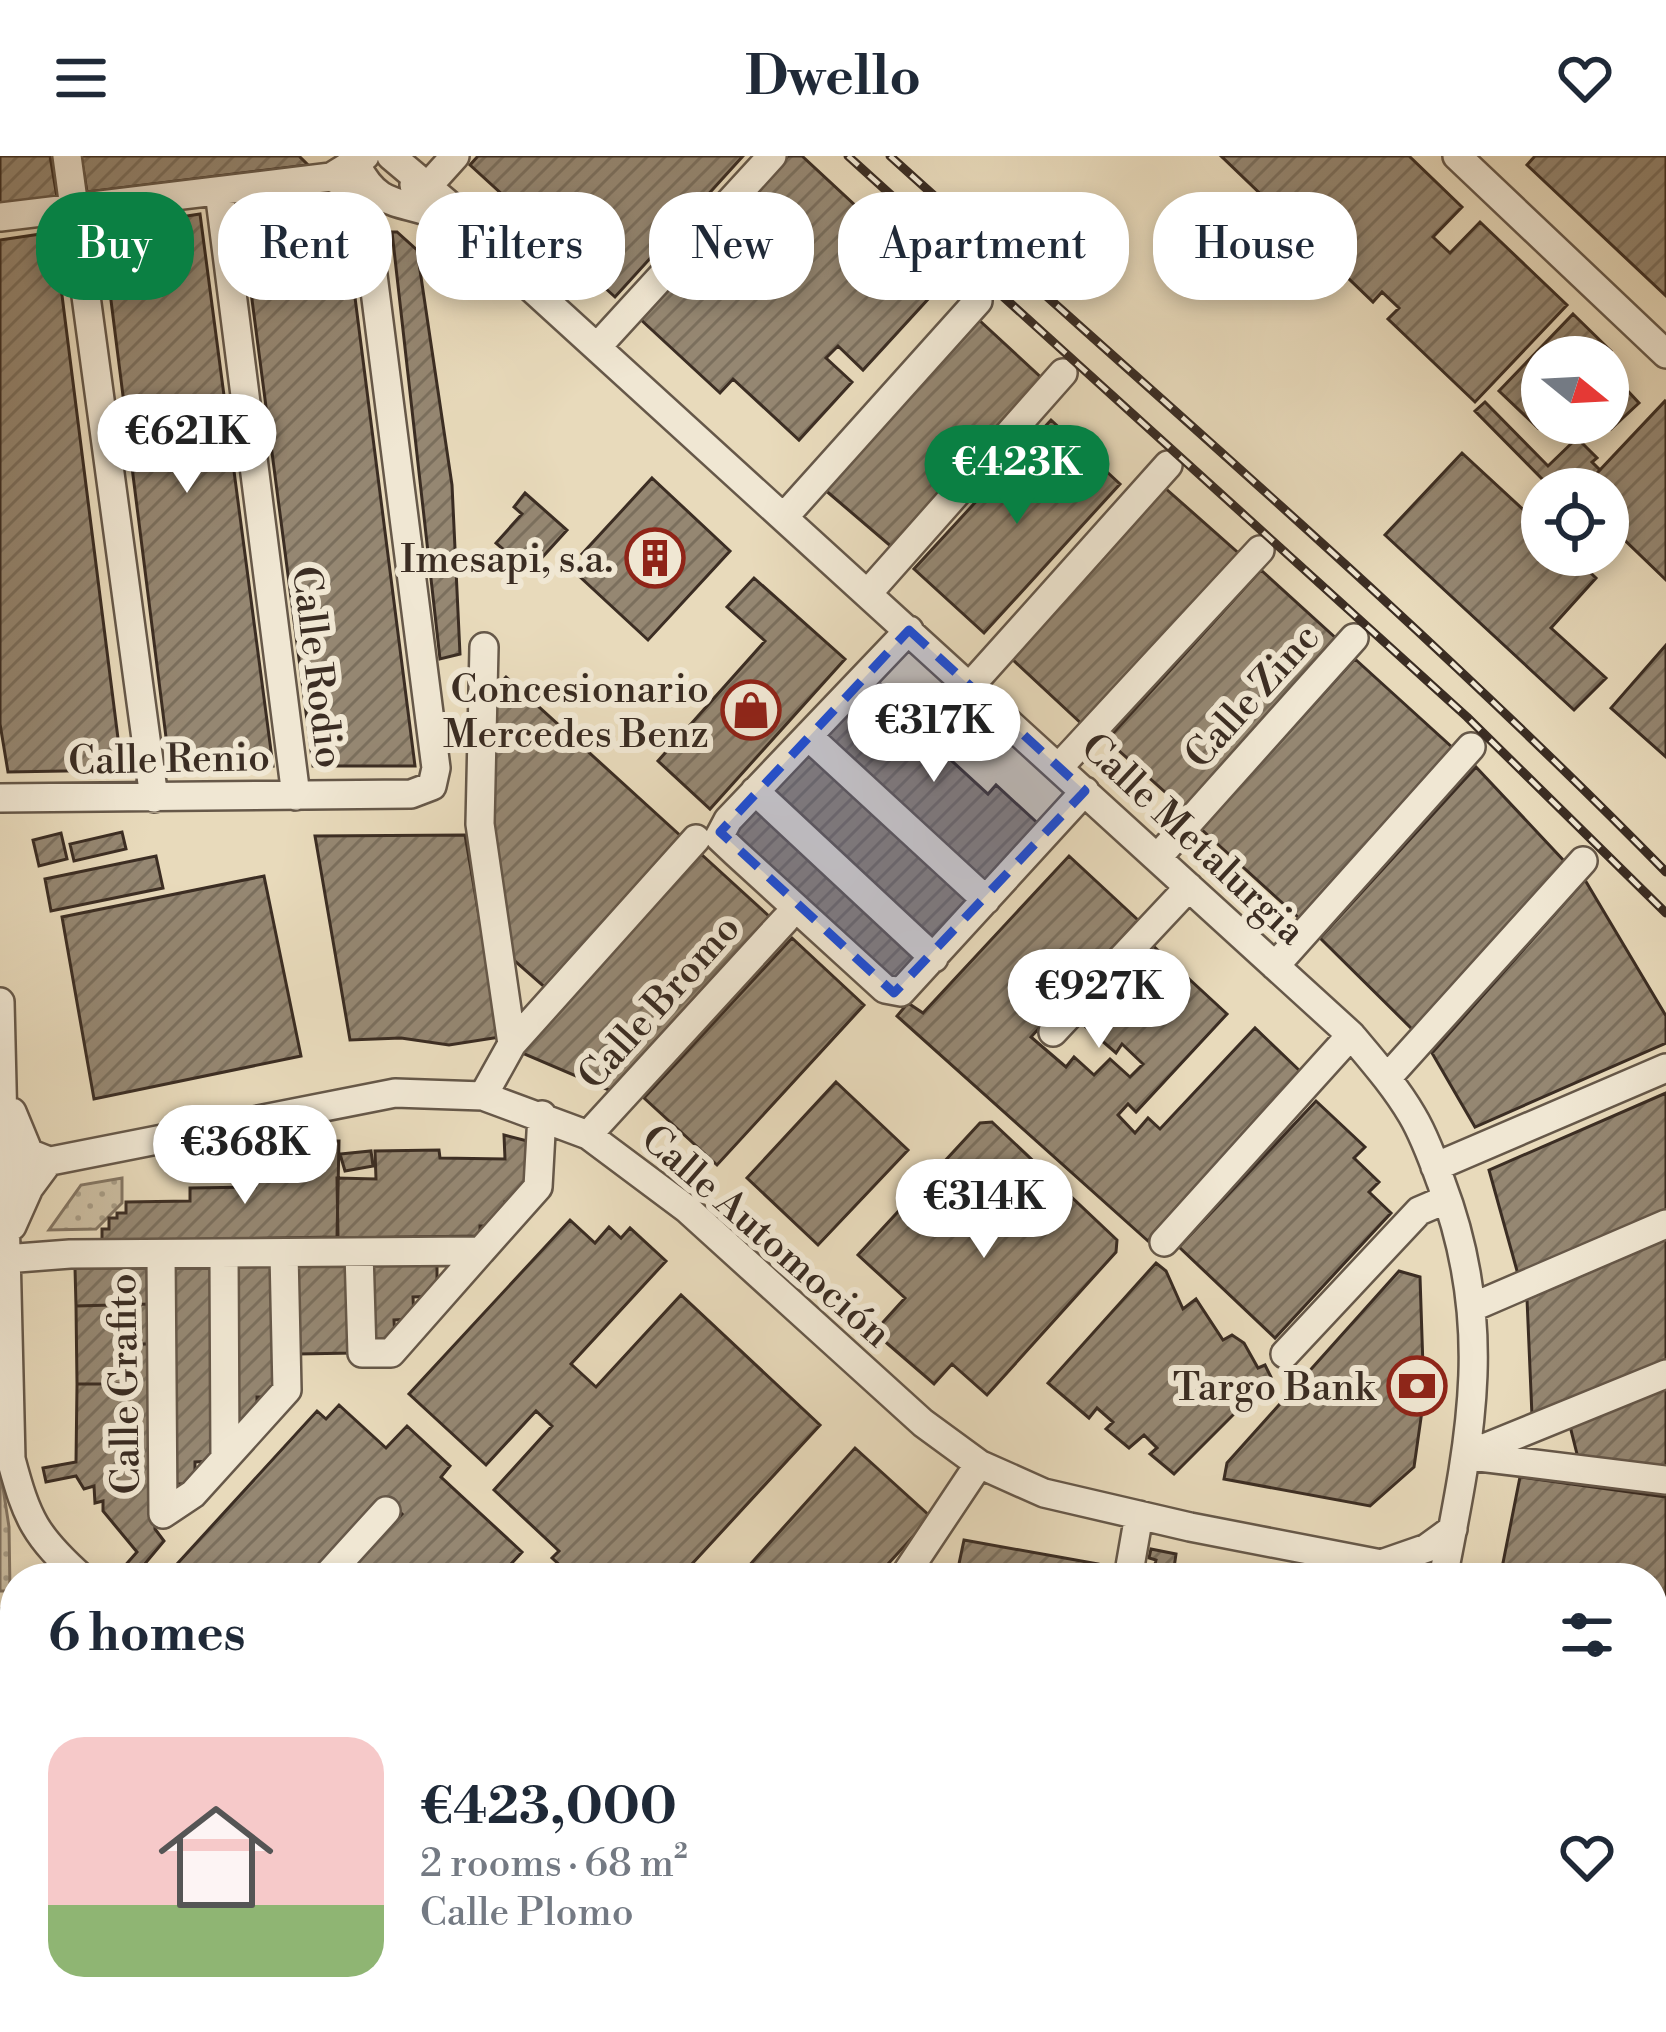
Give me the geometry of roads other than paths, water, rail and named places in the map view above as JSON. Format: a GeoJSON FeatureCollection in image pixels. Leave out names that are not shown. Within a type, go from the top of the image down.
{"type":"FeatureCollection","features":[{"type":"Feature","properties":{"kind":"street"},"geometry":{"type":"LineString","coordinates":[[67,156],[73,192]]}},
{"type":"Feature","properties":{"kind":"street","name":"Calle Metalurgia"},"geometry":{"type":"LineString","coordinates":[[392,156],[432,192]]}},
{"type":"Feature","properties":{"kind":"street"},"geometry":{"type":"LineString","coordinates":[[194,194],[356,159],[412,185],[427,187],[455,156]]}},
{"type":"Feature","properties":{"kind":"street"},"geometry":{"type":"LineString","coordinates":[[597,347],[772,156]]}},
{"type":"Feature","properties":{"kind":"street"},"geometry":{"type":"LineString","coordinates":[[1457,156],[1666,354]]}},
{"type":"Feature","properties":{"kind":"street"},"geometry":{"type":"LineString","coordinates":[[356,159],[376,192]]}},
{"type":"Feature","properties":{"kind":"street"},"geometry":{"type":"LineString","coordinates":[[355,192],[349,185],[356,159]]}},
{"type":"Feature","properties":{"kind":"street","name":"Calle Metalurgia"},"geometry":{"type":"LineString","coordinates":[[356,159],[416,200]]}},
{"type":"Feature","properties":{"kind":"street","name":"Calle Rodio"},"geometry":{"type":"LineString","coordinates":[[218,191],[296,796]]}},
{"type":"Feature","properties":{"kind":"street"},"geometry":{"type":"LineString","coordinates":[[0,218],[36,214]]}},
{"type":"Feature","properties":{"kind":"street"},"geometry":{"type":"LineString","coordinates":[[88,300],[154,797]]}},
{"type":"Feature","properties":{"kind":"street","name":"Calle Renio"},"geometry":{"type":"LineString","coordinates":[[0,798],[411,794],[432,787],[436,768],[376,300]]}},
{"type":"Feature","properties":{"kind":"street","name":"Calle Metalurgia"},"geometry":{"type":"LineString","coordinates":[[544,300],[1351,1035],[1387,1078],[1414,1116],[1448,1198],[1473,1307],[1476,1371],[1467,1455],[1446,1563]]}},
{"type":"Feature","properties":{"kind":"street"},"geometry":{"type":"LineString","coordinates":[[784,517],[978,302]]}},
{"type":"Feature","properties":{"kind":"street"},"geometry":{"type":"LineString","coordinates":[[868,593],[1063,373]]}},
{"type":"Feature","properties":{"kind":"street"},"geometry":{"type":"LineString","coordinates":[[970,686],[1168,465]]}},
{"type":"Feature","properties":{"kind":"street"},"geometry":{"type":"LineString","coordinates":[[1059,767],[1260,550]]}},
{"type":"Feature","properties":{"kind":"street"},"geometry":{"type":"LineString","coordinates":[[909,630],[720,832],[719,837],[736,853],[893,993],[901,992],[1092,797]]}},
{"type":"Feature","properties":{"kind":"street","name":"Calle Zinc"},"geometry":{"type":"LineString","coordinates":[[1157,858],[1354,638]]}},
{"type":"Feature","properties":{"kind":"street"},"geometry":{"type":"LineString","coordinates":[[484,647],[480,824],[512,1044]]}},
{"type":"Feature","properties":{"kind":"street"},"geometry":{"type":"LineString","coordinates":[[808,736],[986,901]]}},
{"type":"Feature","properties":{"kind":"street"},"geometry":{"type":"LineString","coordinates":[[1275,965],[1471,747]]}},
{"type":"Feature","properties":{"kind":"street"},"geometry":{"type":"LineString","coordinates":[[754,791],[934,958]]}},
{"type":"Feature","properties":{"kind":"street"},"geometry":{"type":"LineString","coordinates":[[921,995],[1092,797]]}},
{"type":"Feature","properties":{"kind":"street"},"geometry":{"type":"LineString","coordinates":[[483,1096],[512,1044],[696,839]]}},
{"type":"Feature","properties":{"kind":"street"},"geometry":{"type":"LineString","coordinates":[[1387,1078],[1583,861]]}},
{"type":"Feature","properties":{"kind":"street"},"geometry":{"type":"LineString","coordinates":[[1053,1031],[1189,887]]}},
{"type":"Feature","properties":{"kind":"street","name":"Calle Bromo"},"geometry":{"type":"LineString","coordinates":[[588,1135],[785,920]]}},
{"type":"Feature","properties":{"kind":"street"},"geometry":{"type":"LineString","coordinates":[[0,1002],[2,1258],[11,1459],[23,1505],[37,1534],[67,1563]]}},
{"type":"Feature","properties":{"kind":"street"},"geometry":{"type":"LineString","coordinates":[[1164,1242],[1351,1035]]}},
{"type":"Feature","properties":{"kind":"street"},"geometry":{"type":"LineString","coordinates":[[2,1061],[15,1126],[29,1153],[49,1161],[14,1216],[2,1258]]}},
{"type":"Feature","properties":{"kind":"street"},"geometry":{"type":"LineString","coordinates":[[1435,1167],[1666,1069]]}},
{"type":"Feature","properties":{"kind":"street","name":"Calle Automoción"},"geometry":{"type":"LineString","coordinates":[[2,1174],[395,1094],[483,1096],[588,1135],[687,1209],[923,1423],[979,1464],[1044,1493],[1352,1563]]}},
{"type":"Feature","properties":{"kind":"street"},"geometry":{"type":"LineString","coordinates":[[359,1252],[362,1353],[392,1353],[538,1187],[542,1115]]}},
{"type":"Feature","properties":{"kind":"street"},"geometry":{"type":"LineString","coordinates":[[1285,1354],[1419,1211],[1448,1198]]}},
{"type":"Feature","properties":{"kind":"street"},"geometry":{"type":"LineString","coordinates":[[1473,1307],[1666,1224]]}},
{"type":"Feature","properties":{"kind":"street"},"geometry":{"type":"LineString","coordinates":[[2,1258],[481,1251]]}},
{"type":"Feature","properties":{"kind":"street"},"geometry":{"type":"LineString","coordinates":[[224,1253],[225,1458]]}},
{"type":"Feature","properties":{"kind":"street"},"geometry":{"type":"LineString","coordinates":[[225,1458],[286,1390],[284,1253]]}},
{"type":"Feature","properties":{"kind":"street","name":"Calle Grafito"},"geometry":{"type":"LineString","coordinates":[[160,1254],[163,1514],[193,1494],[225,1458]]}},
{"type":"Feature","properties":{"kind":"street"},"geometry":{"type":"LineString","coordinates":[[1467,1455],[1666,1374]]}},
{"type":"Feature","properties":{"kind":"street"},"geometry":{"type":"LineString","coordinates":[[1467,1455],[1666,1480]]}},
{"type":"Feature","properties":{"kind":"street"},"geometry":{"type":"LineString","coordinates":[[913,1563],[979,1464]]}},
{"type":"Feature","properties":{"kind":"street"},"geometry":{"type":"LineString","coordinates":[[338,1563],[386,1510]]}},
{"type":"Feature","properties":{"kind":"street"},"geometry":{"type":"LineString","coordinates":[[1131,1563],[1139,1515]]}},
{"type":"Feature","properties":{"kind":"street"},"geometry":{"type":"LineString","coordinates":[[1402,1563],[1453,1529]]}},
{"type":"Feature","properties":{"kind":"railway"},"geometry":{"type":"LineString","coordinates":[[848,156],[1467,717],[1666,913]]}},
{"type":"Feature","properties":{"kind":"railway"},"geometry":{"type":"LineString","coordinates":[[890,156],[1381,597],[1666,872]]}},
{"type":"Feature","properties":{"kind":"place","name":"Imesapi, s.a."},"geometry":{"type":"Point","coordinates":[655,558]}},
{"type":"Feature","properties":{"kind":"place","name":"Concesionario Mercedes Benz"},"geometry":{"type":"Point","coordinates":[751,710]}},
{"type":"Feature","properties":{"kind":"place","name":"Targo Bank"},"geometry":{"type":"Point","coordinates":[1417,1386]}}]}
